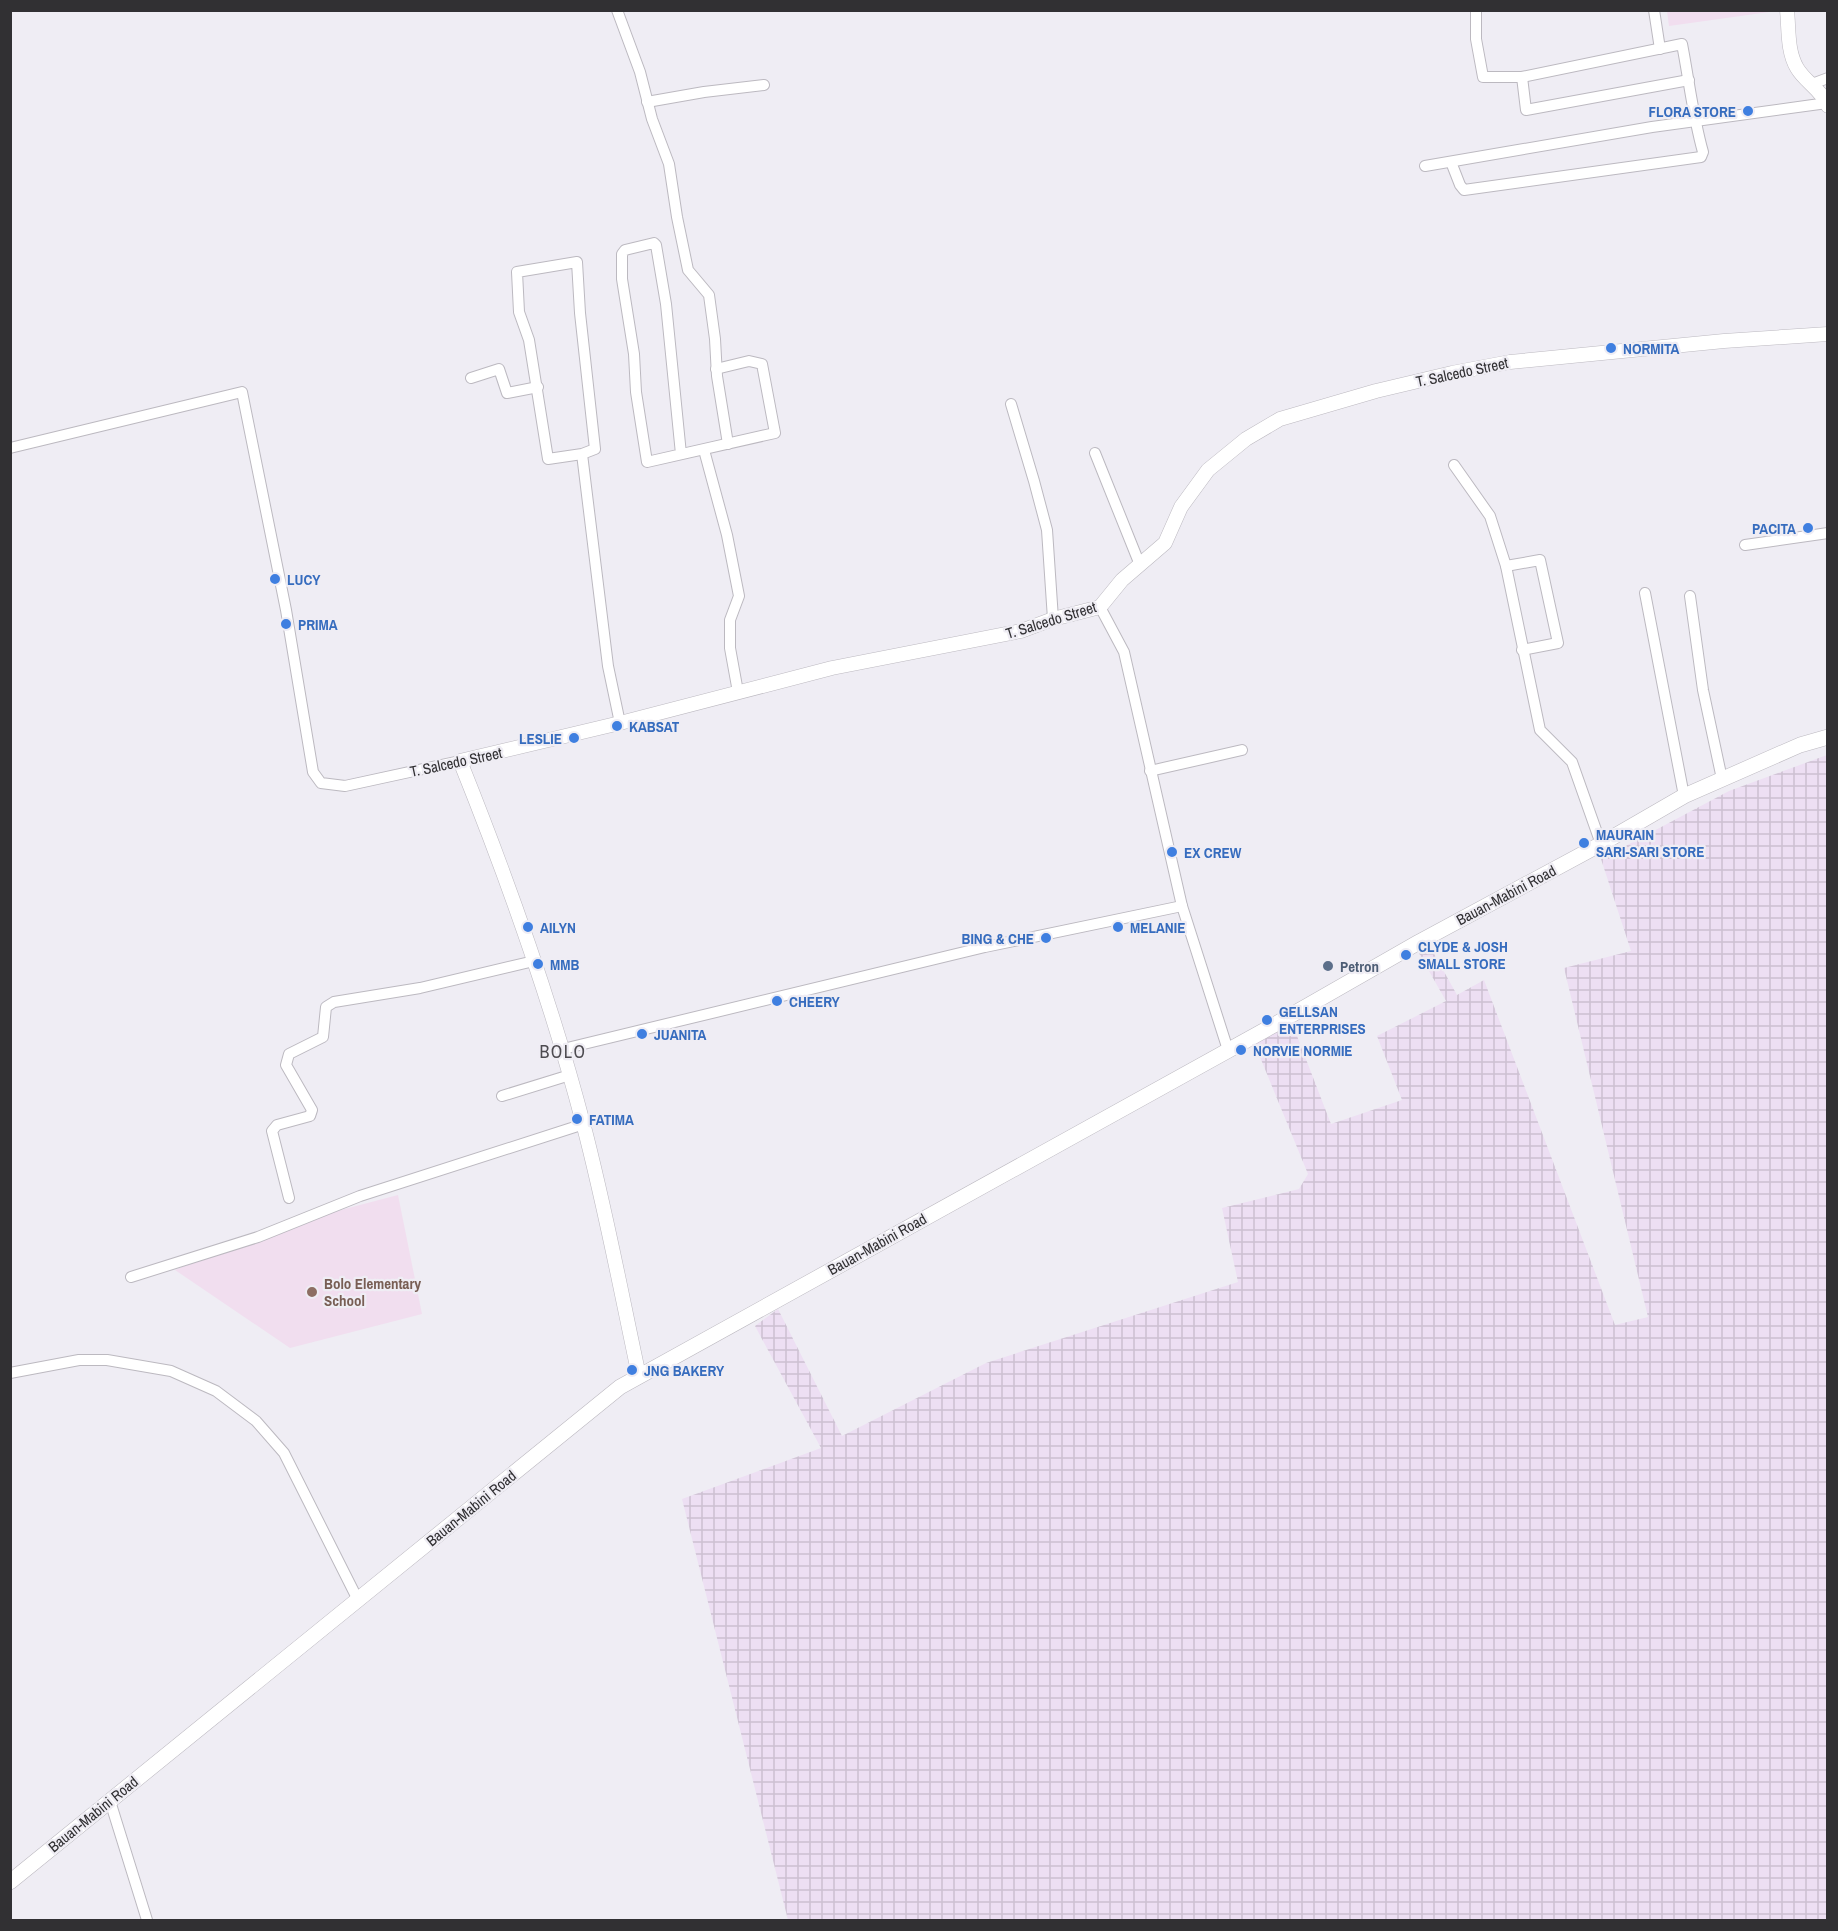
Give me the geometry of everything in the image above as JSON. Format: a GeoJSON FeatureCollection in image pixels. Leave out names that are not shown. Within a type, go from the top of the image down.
{"type":"FeatureCollection","features":[{"type":"Feature","properties":{"kind":"main road","name":"Bauan-Mabini Road"},"geometry":{"type":"LineString","coordinates":[[10,1882],[620,1387],[1684,796],[1800,745],[1827,737]]}},
{"type":"Feature","properties":{"kind":"street"},"geometry":{"type":"LineString","coordinates":[[617,10],[640,72],[652,119],[669,165],[688,270],[709,295],[715,339],[716,369],[728,444]]}},
{"type":"Feature","properties":{"kind":"street"},"geometry":{"type":"LineString","coordinates":[[1451,162],[1464,190],[1701,157],[1703,152],[1695,122],[1682,44],[1522,77],[1483,77],[1476,39],[1476,10]]}},
{"type":"Feature","properties":{"kind":"street"},"geometry":{"type":"LineString","coordinates":[[1654,10],[1660,49]]}},
{"type":"Feature","properties":{"kind":"street"},"geometry":{"type":"LineString","coordinates":[[1425,166],[1652,127],[1827,105],[1798,69],[1791,50],[1787,10]]}},
{"type":"Feature","properties":{"kind":"street"},"geometry":{"type":"LineString","coordinates":[[1522,77],[1526,110],[1689,80]]}},
{"type":"Feature","properties":{"kind":"street"},"geometry":{"type":"LineString","coordinates":[[1812,84],[1827,78]]}},
{"type":"Feature","properties":{"kind":"street"},"geometry":{"type":"LineString","coordinates":[[647,102],[764,85]]}},
{"type":"Feature","properties":{"kind":"street"},"geometry":{"type":"LineString","coordinates":[[681,454],[666,304],[656,245],[654,243],[625,250],[622,254],[621,279],[634,354],[636,392],[647,462],[775,433],[762,364],[749,361],[716,369]]}},
{"type":"Feature","properties":{"kind":"street"},"geometry":{"type":"LineString","coordinates":[[577,262],[580,313],[595,449],[582,454],[548,459],[529,340],[519,312],[517,272],[577,262]]}},
{"type":"Feature","properties":{"kind":"street","name":"T. Salcedo Street"},"geometry":{"type":"LineString","coordinates":[[10,448],[242,392],[286,610],[313,772],[321,783],[345,786],[620,723],[832,668],[1021,631],[1053,619],[1100,607],[1122,580],[1165,543],[1181,507],[1208,470],[1246,439],[1280,419],[1376,391],[1510,362],[1724,341],[1827,334]]}},
{"type":"Feature","properties":{"kind":"street"},"geometry":{"type":"LineString","coordinates":[[471,378],[499,369],[507,393],[538,387]]}},
{"type":"Feature","properties":{"kind":"street"},"geometry":{"type":"LineString","coordinates":[[1011,404],[1047,530],[1053,619]]}},
{"type":"Feature","properties":{"kind":"street"},"geometry":{"type":"LineString","coordinates":[[704,450],[727,535],[739,596],[730,620],[730,648],[738,692]]}},
{"type":"Feature","properties":{"kind":"street"},"geometry":{"type":"LineString","coordinates":[[1095,453],[1140,565]]}},
{"type":"Feature","properties":{"kind":"street"},"geometry":{"type":"LineString","coordinates":[[582,454],[608,666],[620,723]]}},
{"type":"Feature","properties":{"kind":"street"},"geometry":{"type":"LineString","coordinates":[[1454,465],[1490,516],[1506,566],[1540,730],[1572,762],[1601,844]]}},
{"type":"Feature","properties":{"kind":"street"},"geometry":{"type":"LineString","coordinates":[[1745,545],[1827,532]]}},
{"type":"Feature","properties":{"kind":"street"},"geometry":{"type":"LineString","coordinates":[[1506,566],[1540,560],[1558,643],[1522,650]]}},
{"type":"Feature","properties":{"kind":"street"},"geometry":{"type":"LineString","coordinates":[[1645,593],[1684,796]]}},
{"type":"Feature","properties":{"kind":"street"},"geometry":{"type":"LineString","coordinates":[[1690,596],[1703,690],[1722,779]]}},
{"type":"Feature","properties":{"kind":"street"},"geometry":{"type":"LineString","coordinates":[[1100,607],[1124,651],[1182,906],[1228,1050]]}},
{"type":"Feature","properties":{"kind":"street"},"geometry":{"type":"LineString","coordinates":[[1150,771],[1242,750]]}},
{"type":"Feature","properties":{"kind":"street"},"geometry":{"type":"LineString","coordinates":[[460,760],[489,831],[563,1049],[584,1124],[639,1376]]}},
{"type":"Feature","properties":{"kind":"street"},"geometry":{"type":"LineString","coordinates":[[563,1049],[985,947],[1182,906]]}},
{"type":"Feature","properties":{"kind":"street"},"geometry":{"type":"LineString","coordinates":[[289,1198],[272,1131],[277,1125],[310,1116],[312,1110],[286,1065],[289,1054],[323,1037],[326,1007],[334,1002],[420,988],[534,961]]}},
{"type":"Feature","properties":{"kind":"street"},"geometry":{"type":"LineString","coordinates":[[502,1096],[570,1076]]}},
{"type":"Feature","properties":{"kind":"street"},"geometry":{"type":"LineString","coordinates":[[131,1277],[258,1237],[360,1196],[584,1124]]}},
{"type":"Feature","properties":{"kind":"street"},"geometry":{"type":"LineString","coordinates":[[10,1373],[79,1360],[106,1360],[171,1371],[216,1391],[256,1421],[284,1453],[358,1600]]}},
{"type":"Feature","properties":{"kind":"street"},"geometry":{"type":"LineString","coordinates":[[110,1801],[147,1920]]}},
{"type":"Feature","properties":{"kind":"shaded area"},"geometry":{"type":"Polygon","coordinates":[[[1783,10],[1669,26],[1667,11],[1783,10]]]}},
{"type":"Feature","properties":{"kind":"shaded area"},"geometry":{"type":"Polygon","coordinates":[[[1827,755],[1827,1920],[788,1920],[682,1499],[821,1448],[755,1326],[778,1309],[842,1436],[986,1363],[1238,1282],[1222,1208],[1299,1189],[1308,1174],[1253,1040],[1292,1023],[1331,1124],[1402,1100],[1377,1036],[1446,1001],[1416,948],[1427,941],[1457,995],[1484,980],[1615,1325],[1648,1317],[1564,968],[1631,951],[1601,859],[1729,791],[1827,755]]]}},
{"type":"Feature","properties":{"kind":"shaded area","name":"Bolo Elementary School"},"geometry":{"type":"Polygon","coordinates":[[[398,1195],[422,1314],[290,1348],[175,1270],[280,1226],[398,1195]]]}},
{"type":"Feature","properties":{"kind":"place","name":"FLORA STORE"},"geometry":{"type":"Point","coordinates":[1748,111]}},
{"type":"Feature","properties":{"kind":"place","name":"NORMITA"},"geometry":{"type":"Point","coordinates":[1611,348]}},
{"type":"Feature","properties":{"kind":"place","name":"PACITA"},"geometry":{"type":"Point","coordinates":[1808,528]}},
{"type":"Feature","properties":{"kind":"place","name":"LUCY"},"geometry":{"type":"Point","coordinates":[275,579]}},
{"type":"Feature","properties":{"kind":"place","name":"PRIMA"},"geometry":{"type":"Point","coordinates":[286,624]}},
{"type":"Feature","properties":{"kind":"place","name":"KABSAT"},"geometry":{"type":"Point","coordinates":[617,726]}},
{"type":"Feature","properties":{"kind":"place","name":"LESLIE"},"geometry":{"type":"Point","coordinates":[574,738]}},
{"type":"Feature","properties":{"kind":"place","name":"MAURAIN SARI-SARI STORE"},"geometry":{"type":"Point","coordinates":[1584,843]}},
{"type":"Feature","properties":{"kind":"place","name":"EX CREW"},"geometry":{"type":"Point","coordinates":[1172,852]}},
{"type":"Feature","properties":{"kind":"place","name":"AILYN"},"geometry":{"type":"Point","coordinates":[528,927]}},
{"type":"Feature","properties":{"kind":"place","name":"MELANIE"},"geometry":{"type":"Point","coordinates":[1118,927]}},
{"type":"Feature","properties":{"kind":"place","name":"BING & CHE"},"geometry":{"type":"Point","coordinates":[1046,938]}},
{"type":"Feature","properties":{"kind":"place","name":"CLYDE & JOSH SMALL STORE"},"geometry":{"type":"Point","coordinates":[1406,955]}},
{"type":"Feature","properties":{"kind":"place","name":"MMB"},"geometry":{"type":"Point","coordinates":[538,964]}},
{"type":"Feature","properties":{"kind":"place","name":"Petron"},"geometry":{"type":"Point","coordinates":[1328,966]}},
{"type":"Feature","properties":{"kind":"place","name":"CHEERY"},"geometry":{"type":"Point","coordinates":[777,1001]}},
{"type":"Feature","properties":{"kind":"place","name":"GELLSAN ENTERPRISES"},"geometry":{"type":"Point","coordinates":[1267,1020]}},
{"type":"Feature","properties":{"kind":"place","name":"JUANITA"},"geometry":{"type":"Point","coordinates":[642,1034]}},
{"type":"Feature","properties":{"kind":"place","name":"NORVIE NORMIE"},"geometry":{"type":"Point","coordinates":[1241,1050]}},
{"type":"Feature","properties":{"kind":"place","name":"FATIMA"},"geometry":{"type":"Point","coordinates":[577,1119]}},
{"type":"Feature","properties":{"kind":"place","name":"Bolo Elementary School"},"geometry":{"type":"Point","coordinates":[312,1292]}},
{"type":"Feature","properties":{"kind":"place","name":"JNG BAKERY"},"geometry":{"type":"Point","coordinates":[632,1370]}},
{"type":"Feature","properties":{"kind":"district","name":"BOLO"},"geometry":{"type":"Point","coordinates":[563,1051]}}]}
